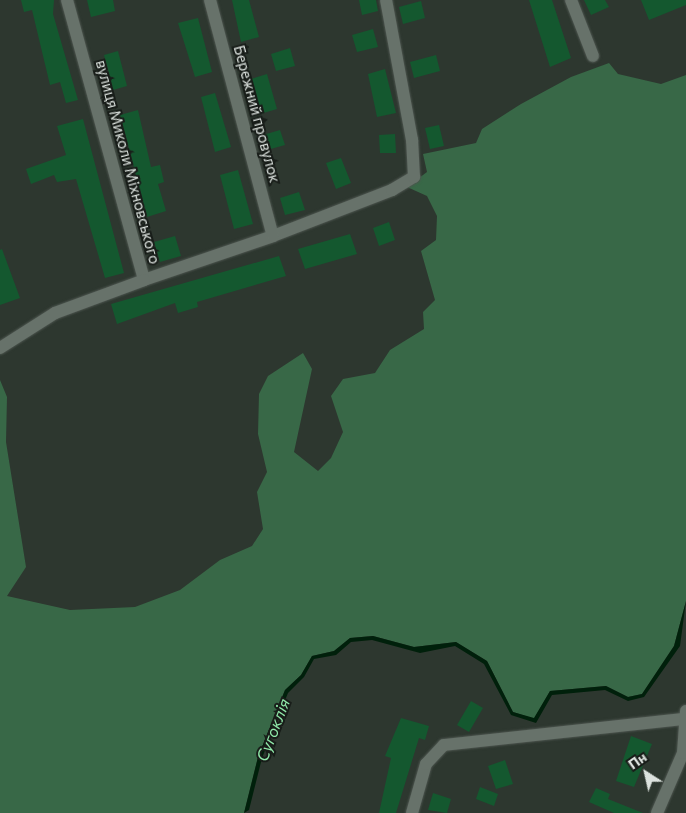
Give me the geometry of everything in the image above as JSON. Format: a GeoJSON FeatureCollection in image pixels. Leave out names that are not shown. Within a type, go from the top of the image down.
{"type":"FeatureCollection","features":[{"type":"Feature","properties":{"kind":"street","name":"вулиця Миколи Міхновського"},"geometry":{"type":"LineString","coordinates":[[67,0],[144,280],[273,236],[392,190],[414,176],[412,140],[386,0]]}},
{"type":"Feature","properties":{"kind":"street","name":"Бережний провулок"},"geometry":{"type":"LineString","coordinates":[[210,0],[273,236]]}},
{"type":"Feature","properties":{"kind":"street"},"geometry":{"type":"LineString","coordinates":[[572,0],[593,56]]}},
{"type":"Feature","properties":{"kind":"street"},"geometry":{"type":"LineString","coordinates":[[0,347],[55,313],[144,280]]}},
{"type":"Feature","properties":{"kind":"street"},"geometry":{"type":"LineString","coordinates":[[412,813],[426,764],[444,745],[684,715],[683,753],[657,813]]}},
{"type":"Feature","properties":{"kind":"shaded area"},"geometry":{"type":"Polygon","coordinates":[[[609,63],[618,74],[661,84],[686,75],[686,601],[674,646],[642,694],[628,697],[606,686],[550,691],[534,719],[513,712],[487,661],[456,642],[414,647],[373,636],[350,638],[334,651],[312,656],[301,675],[285,690],[258,757],[244,813],[0,813],[0,380],[7,397],[6,442],[26,567],[7,596],[70,610],[135,607],[180,590],[220,560],[252,546],[263,529],[257,492],[267,472],[258,434],[259,394],[268,376],[303,353],[312,369],[294,452],[318,471],[331,458],[343,432],[331,396],[343,379],[375,373],[390,350],[424,329],[423,312],[435,300],[421,251],[436,240],[437,216],[427,196],[407,187],[427,172],[423,154],[476,143],[482,129],[521,104],[571,77],[609,63]]]}},
{"type":"Feature","properties":{"kind":"water","name":"Сугоклія"},"geometry":{"type":"Polygon","coordinates":[[[686,601],[680,646],[644,697],[628,701],[605,690],[552,695],[536,723],[511,715],[484,664],[455,646],[420,653],[372,640],[351,642],[336,655],[314,659],[304,677],[288,693],[262,758],[249,810],[244,813],[258,757],[285,690],[301,675],[312,656],[334,651],[350,638],[373,636],[414,647],[456,642],[487,661],[513,712],[534,718],[550,691],[606,686],[628,697],[642,694],[674,646],[686,601]]]}},
{"type":"Feature","properties":{"kind":"building"},"geometry":{"type":"Polygon","coordinates":[[[21,0],[54,0],[53,14],[78,100],[66,103],[60,82],[50,85],[32,10],[24,12],[21,0]]]}},
{"type":"Feature","properties":{"kind":"building"},"geometry":{"type":"Polygon","coordinates":[[[87,0],[113,0],[115,11],[91,17],[87,0]]]}},
{"type":"Feature","properties":{"kind":"building"},"geometry":{"type":"Polygon","coordinates":[[[232,0],[249,0],[259,37],[241,42],[232,0]]]}},
{"type":"Feature","properties":{"kind":"building"},"geometry":{"type":"Polygon","coordinates":[[[359,0],[376,0],[378,11],[362,15],[359,0]]]}},
{"type":"Feature","properties":{"kind":"building"},"geometry":{"type":"Polygon","coordinates":[[[529,0],[552,0],[571,58],[550,67],[529,0]]]}},
{"type":"Feature","properties":{"kind":"building"},"geometry":{"type":"Polygon","coordinates":[[[584,0],[605,0],[609,7],[591,15],[584,0]]]}},
{"type":"Feature","properties":{"kind":"building"},"geometry":{"type":"Polygon","coordinates":[[[641,0],[686,0],[686,5],[649,20],[641,0]]]}},
{"type":"Feature","properties":{"kind":"building"},"geometry":{"type":"Polygon","coordinates":[[[421,1],[425,18],[403,24],[399,7],[421,1]]]}},
{"type":"Feature","properties":{"kind":"building"},"geometry":{"type":"Polygon","coordinates":[[[198,18],[212,72],[195,77],[178,23],[198,18]]]}},
{"type":"Feature","properties":{"kind":"building"},"geometry":{"type":"Polygon","coordinates":[[[373,29],[378,47],[357,52],[352,35],[373,29]]]}},
{"type":"Feature","properties":{"kind":"building"},"geometry":{"type":"Polygon","coordinates":[[[290,48],[295,66],[276,71],[271,54],[290,48]]]}},
{"type":"Feature","properties":{"kind":"building"},"geometry":{"type":"Polygon","coordinates":[[[118,51],[127,86],[113,90],[104,55],[118,51]]]}},
{"type":"Feature","properties":{"kind":"building"},"geometry":{"type":"Polygon","coordinates":[[[436,55],[440,71],[414,78],[410,62],[436,55]]]}},
{"type":"Feature","properties":{"kind":"building"},"geometry":{"type":"Polygon","coordinates":[[[385,69],[396,113],[377,117],[368,74],[385,69]]]}},
{"type":"Feature","properties":{"kind":"building"},"geometry":{"type":"Polygon","coordinates":[[[267,74],[277,109],[260,114],[251,79],[267,74]]]}},
{"type":"Feature","properties":{"kind":"building"},"geometry":{"type":"Polygon","coordinates":[[[215,93],[231,147],[215,152],[201,97],[215,93]]]}},
{"type":"Feature","properties":{"kind":"building"},"geometry":{"type":"Polygon","coordinates":[[[138,110],[151,167],[160,165],[164,182],[158,184],[166,211],[147,217],[120,115],[138,110]]]}},
{"type":"Feature","properties":{"kind":"building"},"geometry":{"type":"Polygon","coordinates":[[[83,119],[124,273],[105,278],[76,179],[57,182],[54,175],[31,184],[26,169],[66,155],[57,126],[83,119]]]}},
{"type":"Feature","properties":{"kind":"building"},"geometry":{"type":"Polygon","coordinates":[[[439,125],[444,146],[430,149],[425,128],[439,125]]]}},
{"type":"Feature","properties":{"kind":"building"},"geometry":{"type":"Polygon","coordinates":[[[280,130],[285,145],[267,150],[263,135],[280,130]]]}},
{"type":"Feature","properties":{"kind":"building"},"geometry":{"type":"Polygon","coordinates":[[[395,134],[396,153],[380,153],[379,135],[395,134]]]}},
{"type":"Feature","properties":{"kind":"building"},"geometry":{"type":"Polygon","coordinates":[[[341,158],[351,183],[336,189],[326,163],[341,158]]]}},
{"type":"Feature","properties":{"kind":"building"},"geometry":{"type":"Polygon","coordinates":[[[238,170],[253,224],[234,229],[220,175],[238,170]]]}},
{"type":"Feature","properties":{"kind":"building"},"geometry":{"type":"Polygon","coordinates":[[[299,192],[305,210],[285,215],[280,198],[299,192]]]}},
{"type":"Feature","properties":{"kind":"building"},"geometry":{"type":"Polygon","coordinates":[[[389,222],[395,240],[379,246],[373,228],[389,222]]]}},
{"type":"Feature","properties":{"kind":"building"},"geometry":{"type":"Polygon","coordinates":[[[350,234],[357,254],[305,269],[298,249],[350,234]]]}},
{"type":"Feature","properties":{"kind":"building"},"geometry":{"type":"Polygon","coordinates":[[[175,236],[181,256],[160,262],[154,242],[175,236]]]}},
{"type":"Feature","properties":{"kind":"building"},"geometry":{"type":"Polygon","coordinates":[[[2,249],[20,298],[0,305],[0,250],[2,249]]]}},
{"type":"Feature","properties":{"kind":"building"},"geometry":{"type":"Polygon","coordinates":[[[279,256],[286,276],[197,302],[198,307],[178,313],[175,303],[117,324],[111,304],[279,256]]]}},
{"type":"Feature","properties":{"kind":"building"},"geometry":{"type":"Polygon","coordinates":[[[471,701],[483,708],[469,732],[457,725],[471,701]]]}},
{"type":"Feature","properties":{"kind":"building"},"geometry":{"type":"Polygon","coordinates":[[[401,718],[429,726],[425,740],[419,738],[396,813],[379,813],[391,758],[385,756],[401,718]]]}},
{"type":"Feature","properties":{"kind":"building"},"geometry":{"type":"Polygon","coordinates":[[[631,736],[652,744],[634,787],[616,781],[631,736]]]}},
{"type":"Feature","properties":{"kind":"building"},"geometry":{"type":"Polygon","coordinates":[[[505,760],[513,784],[496,789],[488,766],[505,760]]]}},
{"type":"Feature","properties":{"kind":"building"},"geometry":{"type":"Polygon","coordinates":[[[480,787],[498,794],[494,806],[476,799],[480,787]]]}},
{"type":"Feature","properties":{"kind":"building"},"geometry":{"type":"Polygon","coordinates":[[[596,788],[610,794],[608,799],[643,813],[614,813],[589,802],[596,788]]]}},
{"type":"Feature","properties":{"kind":"building"},"geometry":{"type":"Polygon","coordinates":[[[433,793],[451,799],[447,813],[428,810],[433,793]]]}}]}
